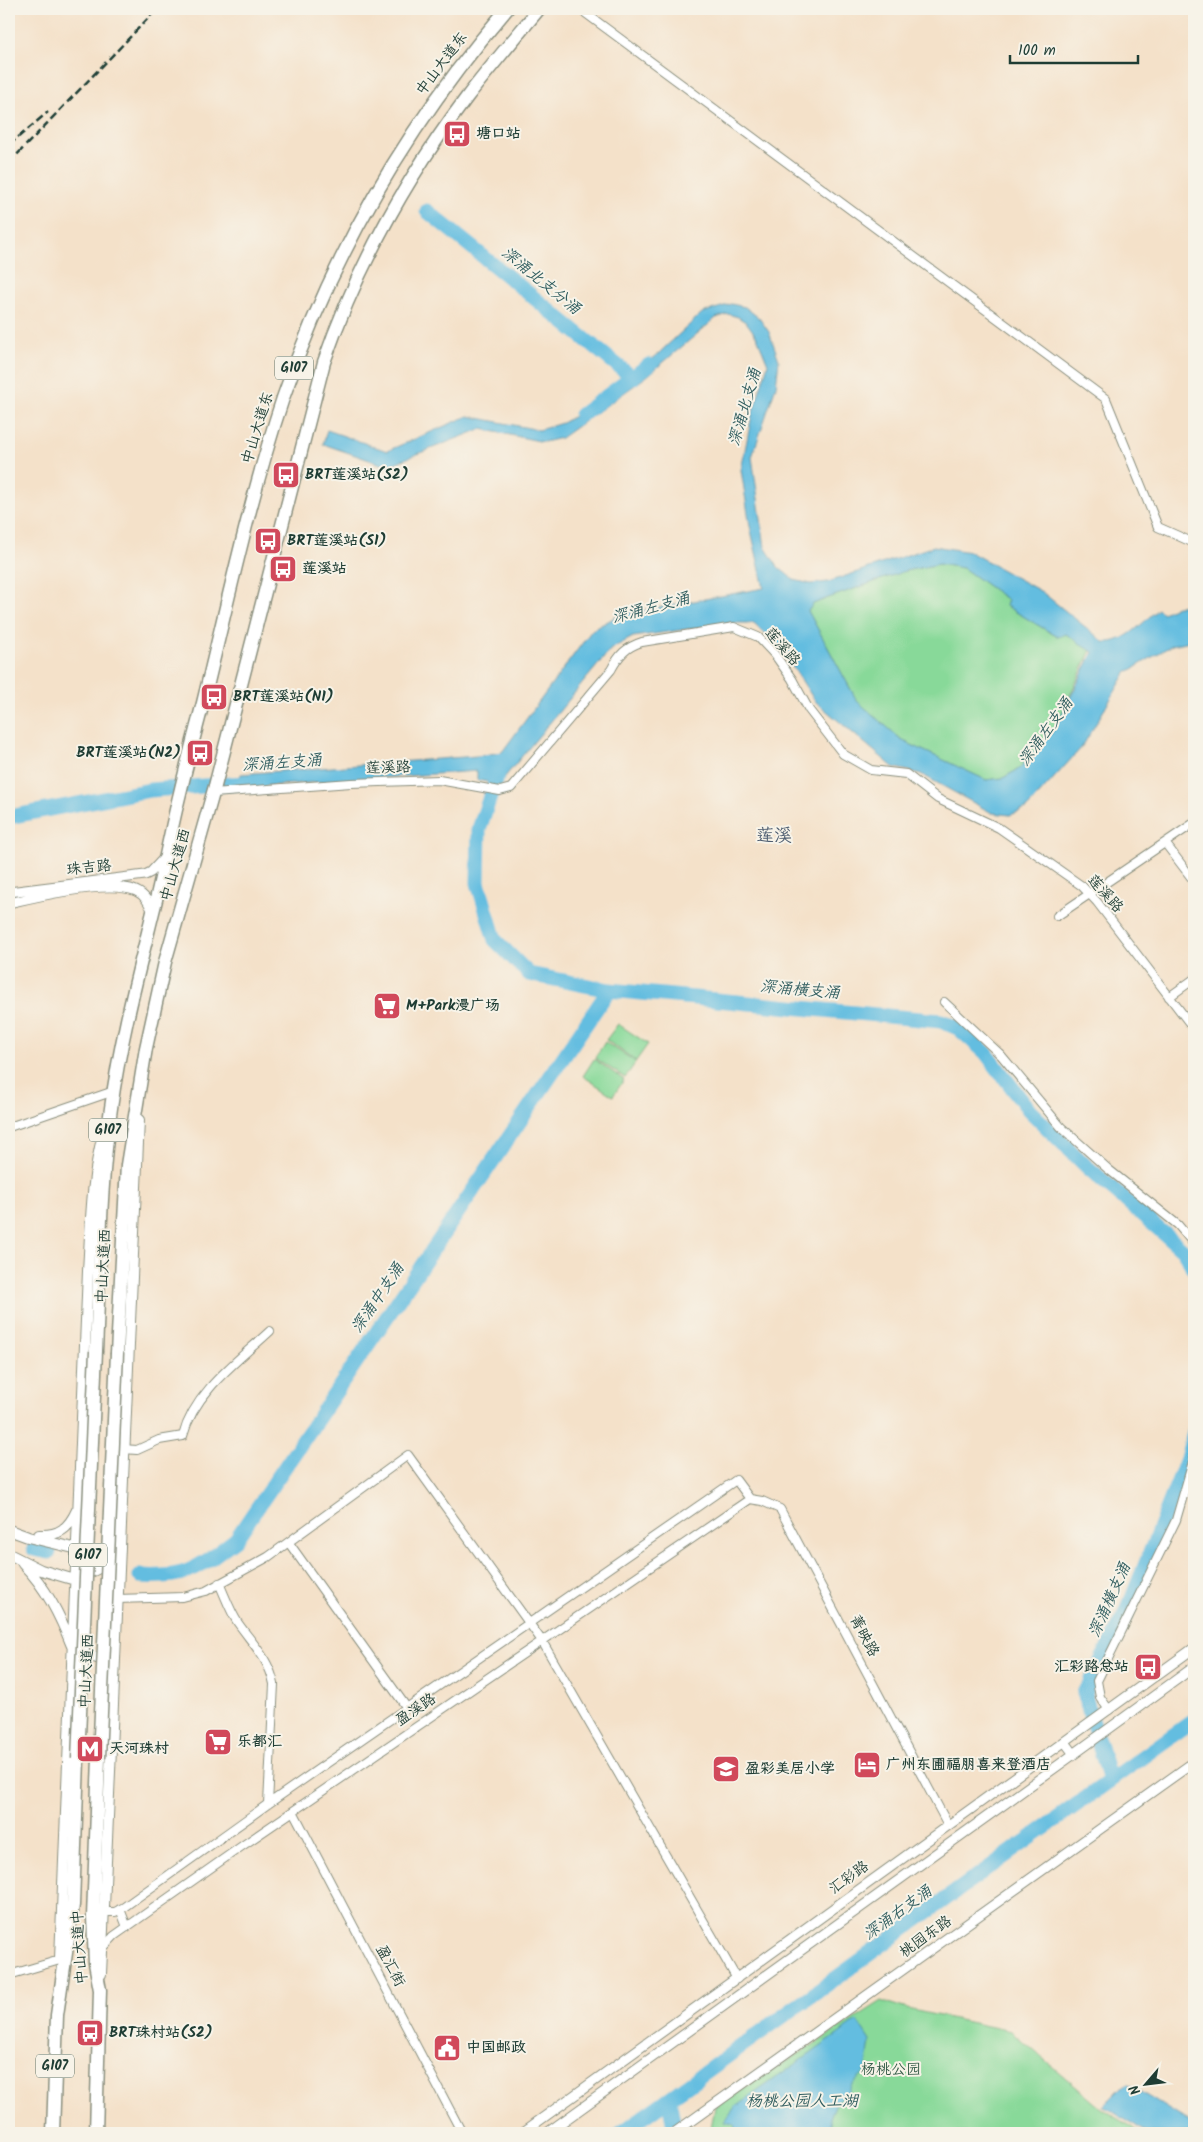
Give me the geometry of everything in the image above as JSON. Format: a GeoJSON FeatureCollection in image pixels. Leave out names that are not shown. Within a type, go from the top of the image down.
{"type":"FeatureCollection","features":[{"type":"Feature","properties":{"kind":"highway","name":"中山大道东"},"geometry":{"type":"LineString","coordinates":[[166,856],[185,772],[272,432],[295,365],[318,310],[361,218],[405,143],[451,78],[506,9]]}},
{"type":"Feature","properties":{"kind":"highway","name":"G107"},"geometry":{"type":"LineString","coordinates":[[214,790],[320,376],[338,324],[380,235],[417,171],[468,96],[539,9]]}},
{"type":"Feature","properties":{"kind":"highway","name":"中山大道西"},"geometry":{"type":"LineString","coordinates":[[99,1758],[126,1165],[141,1076],[165,962],[214,790]]}},
{"type":"Feature","properties":{"kind":"highway","name":"中山大道西"},"geometry":{"type":"LineString","coordinates":[[78,1759],[103,1195],[110,1110],[135,982],[166,856]]}},
{"type":"Feature","properties":{"kind":"highway","name":"中山大道中"},"geometry":{"type":"LineString","coordinates":[[96,2133],[100,1990],[95,1964],[93,1916],[99,1758]]}},
{"type":"Feature","properties":{"kind":"highway","name":"中山大道中"},"geometry":{"type":"LineString","coordinates":[[53,2133],[59,1999],[73,1905],[78,1759]]}},
{"type":"Feature","properties":{"kind":"main road"},"geometry":{"type":"LineString","coordinates":[[100,1990],[141,1076]]}},
{"type":"Feature","properties":{"kind":"main road"},"geometry":{"type":"LineString","coordinates":[[59,1999],[76,1548],[93,1191],[96,1163],[110,1110]]}},
{"type":"Feature","properties":{"kind":"main road"},"geometry":{"type":"LineString","coordinates":[[20,1535],[49,1535],[58,1533],[69,1524],[79,1507]]}},
{"type":"Feature","properties":{"kind":"main road"},"geometry":{"type":"LineString","coordinates":[[9,1530],[20,1535],[119,1558]]}},
{"type":"Feature","properties":{"kind":"main road"},"geometry":{"type":"LineString","coordinates":[[13,1556],[41,1570],[75,1580],[119,1558]]}},
{"type":"Feature","properties":{"kind":"main road"},"geometry":{"type":"LineString","coordinates":[[13,1556],[32,1572],[54,1606],[73,1650]]}},
{"type":"Feature","properties":{"kind":"main road"},"geometry":{"type":"LineString","coordinates":[[72,1672],[80,1662],[91,1656],[104,1661],[114,1678]]}},
{"type":"Feature","properties":{"kind":"street"},"geometry":{"type":"LineString","coordinates":[[580,9],[1106,399],[1158,527],[1194,543]]}},
{"type":"Feature","properties":{"kind":"street","name":"莲溪路"},"geometry":{"type":"LineString","coordinates":[[214,790],[439,780],[500,791],[511,788],[611,670],[619,655],[631,646],[642,642],[734,627],[758,637],[775,656],[792,679],[809,710],[843,754],[871,770],[906,774],[938,799],[999,828],[1058,869],[1089,894],[1194,1030]]}},
{"type":"Feature","properties":{"kind":"street"},"geometry":{"type":"LineString","coordinates":[[1057,916],[1194,824]]}},
{"type":"Feature","properties":{"kind":"street"},"geometry":{"type":"LineString","coordinates":[[1165,843],[1194,881]]}},
{"type":"Feature","properties":{"kind":"street","name":"珠吉路"},"geometry":{"type":"LineString","coordinates":[[9,892],[145,875],[158,866],[166,856]]}},
{"type":"Feature","properties":{"kind":"street","name":"珠吉路"},"geometry":{"type":"LineString","coordinates":[[9,903],[60,892],[125,888],[136,891],[145,897],[153,912]]}},
{"type":"Feature","properties":{"kind":"street"},"geometry":{"type":"LineString","coordinates":[[1169,997],[1194,979]]}},
{"type":"Feature","properties":{"kind":"street"},"geometry":{"type":"LineString","coordinates":[[944,1002],[1001,1055],[1061,1127],[1101,1164],[1178,1224],[1194,1244]]}},
{"type":"Feature","properties":{"kind":"street"},"geometry":{"type":"LineString","coordinates":[[9,1126],[114,1091]]}},
{"type":"Feature","properties":{"kind":"street"},"geometry":{"type":"LineString","coordinates":[[123,1448],[137,1450],[159,1440],[183,1436],[186,1422],[196,1405],[270,1331]]}},
{"type":"Feature","properties":{"kind":"street"},"geometry":{"type":"LineString","coordinates":[[117,1599],[184,1597],[206,1591],[268,1557],[408,1455],[542,1641],[737,1979]]}},
{"type":"Feature","properties":{"kind":"street"},"geometry":{"type":"LineString","coordinates":[[1106,1713],[1097,1681],[1176,1520],[1194,1458]]}},
{"type":"Feature","properties":{"kind":"street","name":"盈溪路"},"geometry":{"type":"LineString","coordinates":[[102,1949],[126,1927],[293,1811],[750,1499],[736,1480],[268,1804],[120,1909],[115,1912],[105,1912]]}},
{"type":"Feature","properties":{"kind":"street","name":"菁映路"},"geometry":{"type":"LineString","coordinates":[[750,1499],[762,1501],[780,1509],[948,1825]]}},
{"type":"Feature","properties":{"kind":"street"},"geometry":{"type":"LineString","coordinates":[[289,1542],[407,1708]]}},
{"type":"Feature","properties":{"kind":"street"},"geometry":{"type":"LineString","coordinates":[[219,1583],[237,1621],[263,1655],[271,1670],[274,1684],[268,1804]]}},
{"type":"Feature","properties":{"kind":"street","name":"汇彩路"},"geometry":{"type":"LineString","coordinates":[[522,2133],[677,2023],[1194,1648]]}},
{"type":"Feature","properties":{"kind":"street","name":"汇彩路"},"geometry":{"type":"LineString","coordinates":[[547,2133],[1194,1667]]}},
{"type":"Feature","properties":{"kind":"street"},"geometry":{"type":"LineString","coordinates":[[1065,1742],[1074,1754]]}},
{"type":"Feature","properties":{"kind":"street"},"geometry":{"type":"LineString","coordinates":[[1046,1756],[1054,1768]]}},
{"type":"Feature","properties":{"kind":"street","name":"桃园东路"},"geometry":{"type":"LineString","coordinates":[[674,2133],[1194,1762]]}},
{"type":"Feature","properties":{"kind":"street","name":"盈汇街"},"geometry":{"type":"LineString","coordinates":[[293,1811],[462,2133]]}},
{"type":"Feature","properties":{"kind":"street"},"geometry":{"type":"LineString","coordinates":[[120,1909],[126,1927]]}},
{"type":"Feature","properties":{"kind":"street"},"geometry":{"type":"LineString","coordinates":[[9,1975],[60,1960]]}},
{"type":"Feature","properties":{"kind":"street"},"geometry":{"type":"LineString","coordinates":[[677,2023],[685,2035]]}},
{"type":"Feature","properties":{"kind":"street"},"geometry":{"type":"LineString","coordinates":[[655,2038],[664,2050]]}},
{"type":"Feature","properties":{"kind":"green space"},"geometry":{"type":"Polygon","coordinates":[[[939,564],[963,568],[1008,600],[1006,606],[1058,637],[1066,634],[1091,650],[1054,730],[1019,769],[1003,778],[986,780],[903,741],[857,701],[808,611],[813,604],[828,598],[905,571],[939,564]]]}},
{"type":"Feature","properties":{"kind":"green space"},"geometry":{"type":"Polygon","coordinates":[[[618,1024],[648,1044],[636,1061],[606,1040],[618,1024]]]}},
{"type":"Feature","properties":{"kind":"green space"},"geometry":{"type":"Polygon","coordinates":[[[605,1042],[636,1062],[625,1078],[595,1058],[605,1042]]]}},
{"type":"Feature","properties":{"kind":"green space"},"geometry":{"type":"Polygon","coordinates":[[[594,1059],[624,1080],[613,1096],[583,1076],[594,1059]]]}},
{"type":"Feature","properties":{"kind":"green space","name":"杨桃公园"},"geometry":{"type":"Polygon","coordinates":[[[882,2001],[907,2009],[1011,2031],[1102,2109],[1141,2133],[710,2133],[715,2107],[882,2001]]]}},
{"type":"Feature","properties":{"kind":"water"},"geometry":{"type":"Polygon","coordinates":[[[731,304],[745,307],[759,318],[769,332],[779,360],[776,386],[752,457],[765,547],[778,567],[794,580],[811,584],[828,582],[934,546],[970,552],[1042,592],[1104,642],[1112,642],[1126,636],[1158,609],[1163,613],[1177,606],[1194,605],[1194,640],[1172,645],[1126,673],[1082,747],[1026,809],[1010,815],[992,813],[921,774],[893,767],[815,701],[780,647],[754,623],[729,623],[633,637],[611,649],[499,784],[477,780],[477,771],[238,788],[241,774],[477,756],[502,752],[592,630],[619,615],[764,588],[750,526],[741,470],[752,415],[768,364],[757,337],[747,323],[738,317],[728,314],[716,318],[646,377],[561,438],[544,442],[481,429],[387,466],[323,444],[327,430],[387,451],[468,416],[539,430],[562,423],[617,392],[702,313],[731,304]],[[939,564],[905,571],[813,604],[808,611],[857,701],[903,741],[986,780],[1003,778],[1019,769],[1054,730],[1093,652],[1066,634],[1058,637],[1006,606],[1008,600],[963,568],[939,564]]]}},
{"type":"Feature","properties":{"kind":"water","name":"杨桃公园人工湖"},"geometry":{"type":"Polygon","coordinates":[[[857,2021],[870,2041],[866,2071],[851,2085],[848,2093],[837,2100],[830,2119],[831,2133],[736,2133],[734,2124],[724,2122],[735,2107],[857,2021]]]}},
{"type":"Feature","properties":{"kind":"water"},"geometry":{"type":"Polygon","coordinates":[[[1126,2083],[1194,2125],[1194,2133],[1148,2133],[1103,2106],[1126,2083]]]}},
{"type":"Feature","properties":{"kind":"waterway","name":"深涌北支分涌"},"geometry":{"type":"LineString","coordinates":[[427,211],[633,378]]}},
{"type":"Feature","properties":{"kind":"waterway","name":"深涌北支涌"},"geometry":{"type":"LineString","coordinates":[[581,415],[649,365]]}},
{"type":"Feature","properties":{"kind":"waterway","name":"深涌横支涌"},"geometry":{"type":"LineString","coordinates":[[501,765],[479,829],[478,883],[495,940],[529,974],[609,990],[941,1021],[958,1028],[986,1053],[1029,1110],[1086,1166],[1183,1250],[1194,1269]]}},
{"type":"Feature","properties":{"kind":"waterway","name":"深涌左支涌"},"geometry":{"type":"LineString","coordinates":[[9,817],[150,790],[259,782]]}},
{"type":"Feature","properties":{"kind":"waterway","name":"深涌中支涌"},"geometry":{"type":"LineString","coordinates":[[140,1576],[182,1573],[202,1564],[236,1539],[609,990]]}},
{"type":"Feature","properties":{"kind":"waterway","name":"深涌横支涌"},"geometry":{"type":"LineString","coordinates":[[1110,1781],[1084,1693],[1125,1616],[1187,1459],[1194,1432]]}},
{"type":"Feature","properties":{"kind":"waterway","name":"深涌中支涌"},"geometry":{"type":"LineString","coordinates":[[34,1549],[49,1552]]}},
{"type":"Feature","properties":{"kind":"waterway","name":"深涌右支涌"},"geometry":{"type":"LineString","coordinates":[[621,2133],[1194,1720]]}},
{"type":"Feature","properties":{"kind":"waterway"},"geometry":{"type":"LineString","coordinates":[[669,2099],[675,2133]]}},
{"type":"Feature","properties":{"kind":"railway"},"geometry":{"type":"LineString","coordinates":[[9,163],[157,9]]}},
{"type":"Feature","properties":{"kind":"railway"},"geometry":{"type":"LineString","coordinates":[[9,145],[48,112]]}},
{"type":"Feature","properties":{"kind":"place","name":"塘口站"},"geometry":{"type":"Point","coordinates":[457,134]}},
{"type":"Feature","properties":{"kind":"place","name":"BRT莲溪站(S2)"},"geometry":{"type":"Point","coordinates":[286,475]}},
{"type":"Feature","properties":{"kind":"place","name":"BRT莲溪站(S1)"},"geometry":{"type":"Point","coordinates":[268,541]}},
{"type":"Feature","properties":{"kind":"place","name":"莲溪站"},"geometry":{"type":"Point","coordinates":[283,569]}},
{"type":"Feature","properties":{"kind":"place","name":"BRT莲溪站(N1)"},"geometry":{"type":"Point","coordinates":[214,697]}},
{"type":"Feature","properties":{"kind":"place","name":"BRT莲溪站(N2)"},"geometry":{"type":"Point","coordinates":[200,753]}},
{"type":"Feature","properties":{"kind":"place","name":"M+Park漫广场"},"geometry":{"type":"Point","coordinates":[387,1006]}},
{"type":"Feature","properties":{"kind":"place","name":"汇彩路总站"},"geometry":{"type":"Point","coordinates":[1148,1667]}},
{"type":"Feature","properties":{"kind":"place","name":"乐都汇"},"geometry":{"type":"Point","coordinates":[218,1742]}},
{"type":"Feature","properties":{"kind":"place","name":"天河珠村"},"geometry":{"type":"Point","coordinates":[90,1749]}},
{"type":"Feature","properties":{"kind":"place","name":"广州东圃福朋喜来登酒店"},"geometry":{"type":"Point","coordinates":[867,1765]}},
{"type":"Feature","properties":{"kind":"place","name":"盈彩美居小学"},"geometry":{"type":"Point","coordinates":[726,1769]}},
{"type":"Feature","properties":{"kind":"place","name":"BRT珠村站(S2)"},"geometry":{"type":"Point","coordinates":[90,2033]}},
{"type":"Feature","properties":{"kind":"place","name":"中国邮政"},"geometry":{"type":"Point","coordinates":[447,2048]}},
{"type":"Feature","properties":{"kind":"district","name":"莲溪"},"geometry":{"type":"Point","coordinates":[774,836]}}]}
